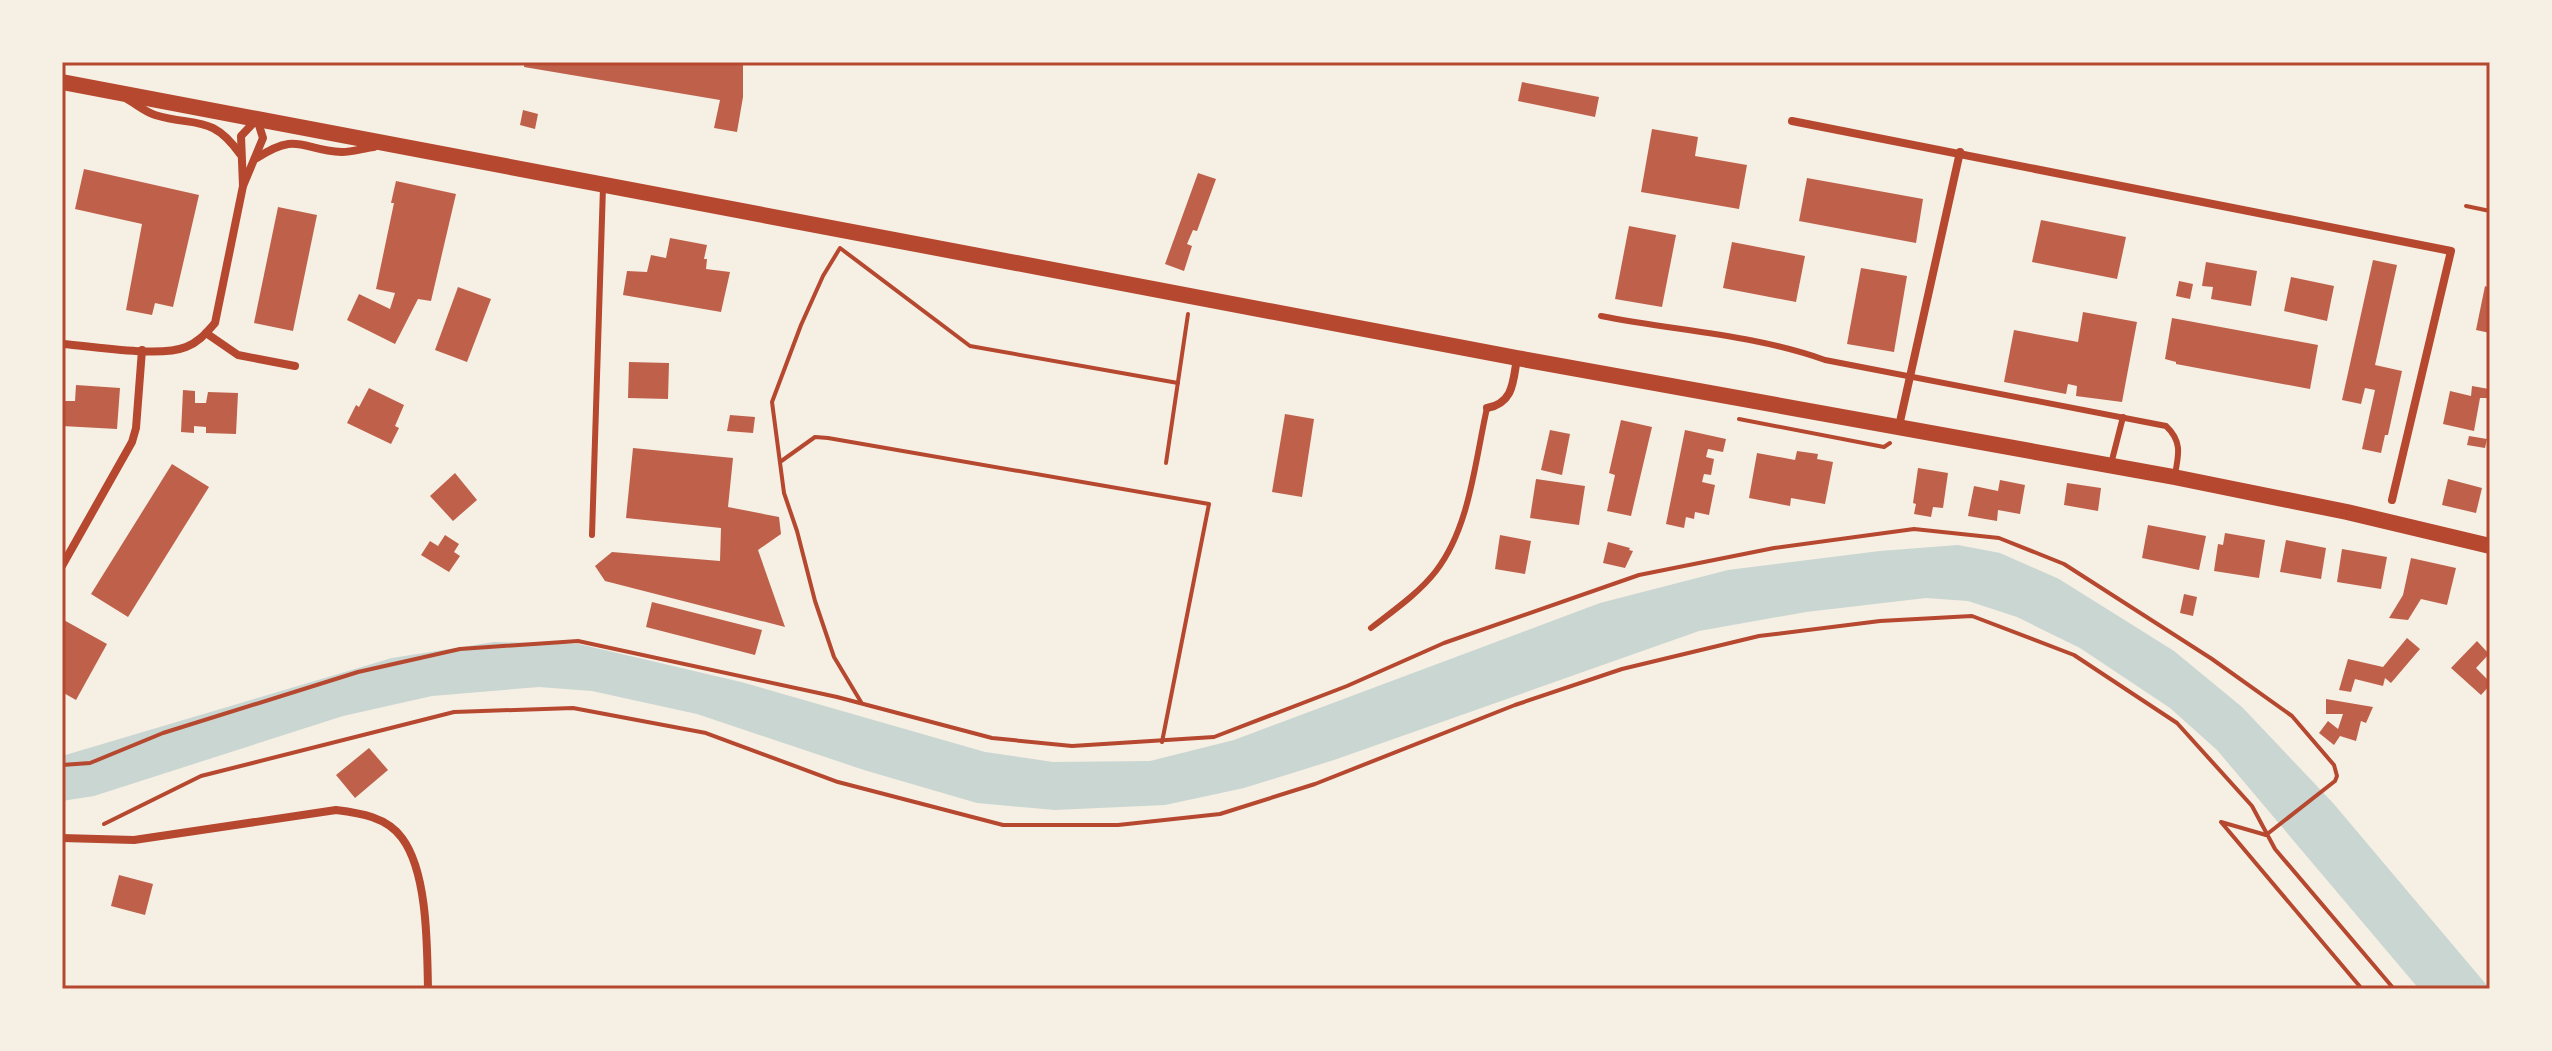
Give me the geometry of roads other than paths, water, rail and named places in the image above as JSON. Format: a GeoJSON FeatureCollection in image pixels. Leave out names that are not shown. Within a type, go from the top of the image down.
{"type":"FeatureCollection","features":[{"type":"Feature","properties":{"kind":"main road"},"geometry":{"type":"LineString","coordinates":[[62,82],[1517,358],[2174,477],[2347,512],[2490,546]]}},
{"type":"Feature","properties":{"kind":"street"},"geometry":{"type":"LineString","coordinates":[[113,91],[153,114],[207,124],[217,129],[230,140],[240,155]]}},
{"type":"Feature","properties":{"kind":"street"},"geometry":{"type":"LineString","coordinates":[[62,344],[167,351],[186,347],[206,333],[215,323],[243,186],[263,138],[257,119],[241,136],[243,186]]}},
{"type":"Feature","properties":{"kind":"street"},"geometry":{"type":"LineString","coordinates":[[1792,121],[2451,251],[2392,500]]}},
{"type":"Feature","properties":{"kind":"street"},"geometry":{"type":"LineString","coordinates":[[256,159],[271,148],[288,142],[342,152],[391,144]]}},
{"type":"Feature","properties":{"kind":"street"},"geometry":{"type":"LineString","coordinates":[[1899,426],[1960,152]]}},
{"type":"Feature","properties":{"kind":"street"},"geometry":{"type":"LineString","coordinates":[[206,333],[238,355],[295,366]]}},
{"type":"Feature","properties":{"kind":"street"},"geometry":{"type":"LineString","coordinates":[[62,566],[132,442],[136,428],[142,350]]}},
{"type":"Feature","properties":{"kind":"street"},"geometry":{"type":"LineString","coordinates":[[1487,408],[1504,403],[1509,396],[1517,358]]}},
{"type":"Feature","properties":{"kind":"street"},"geometry":{"type":"LineString","coordinates":[[62,838],[134,840],[336,810],[364,813],[384,823],[402,838],[410,855],[420,884],[426,928],[428,989]]}},
{"type":"Feature","properties":{"kind":"lane"},"geometry":{"type":"LineString","coordinates":[[592,535],[604,185]]}},
{"type":"Feature","properties":{"kind":"lane"},"geometry":{"type":"LineString","coordinates":[[1601,316],[1656,328],[1689,328],[1789,347],[1825,360],[2166,426],[2178,442],[2174,477]]}},
{"type":"Feature","properties":{"kind":"lane"},"geometry":{"type":"LineString","coordinates":[[1371,628],[1435,573],[1450,549],[1465,509],[1487,408]]}},
{"type":"Feature","properties":{"kind":"lane"},"geometry":{"type":"LineString","coordinates":[[2111,465],[2123,417]]}}]}
